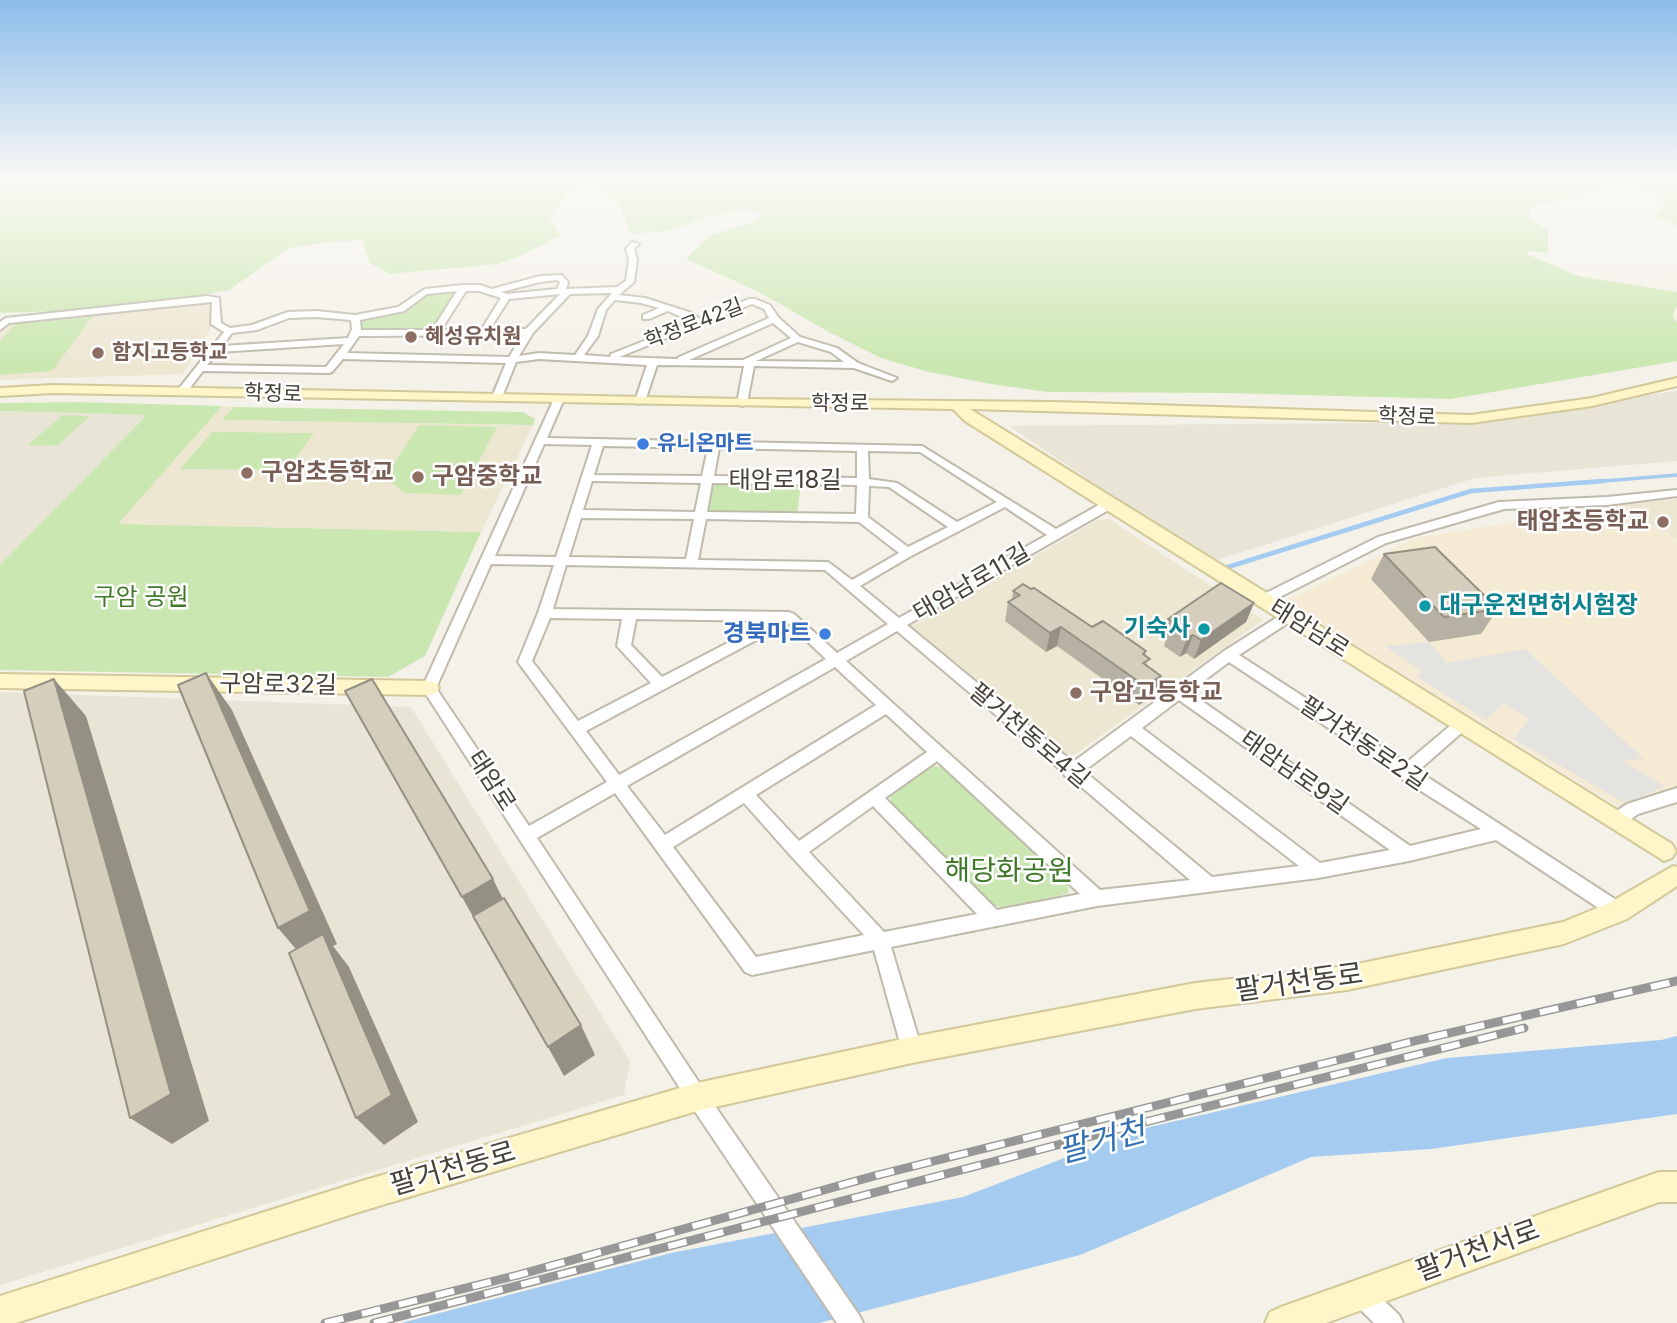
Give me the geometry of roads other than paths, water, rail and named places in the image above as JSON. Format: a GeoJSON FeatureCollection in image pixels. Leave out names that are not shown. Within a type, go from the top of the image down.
{"type":"FeatureCollection","features":[{"type":"Feature","properties":{"kind":"main road","name":"학정로"},"geometry":{"type":"LineString","coordinates":[[0,392],[52,389],[957,405],[1471,419],[1592,401],[1677,382]]}},
{"type":"Feature","properties":{"kind":"main road","name":"태암남로"},"geometry":{"type":"LineString","coordinates":[[957,405],[970,418],[1108,505],[1617,820],[1673,863]]}},
{"type":"Feature","properties":{"kind":"main road","name":"구암로32길"},"geometry":{"type":"LineString","coordinates":[[0,681],[429,688]]}},
{"type":"Feature","properties":{"kind":"main road","name":"팔거천동로"},"geometry":{"type":"LineString","coordinates":[[0,1312],[362,1196],[696,1097],[912,1050],[1195,996],[1347,978],[1564,933],[1618,911],[1673,863]]}},
{"type":"Feature","properties":{"kind":"main road","name":"팔거천서로"},"geometry":{"type":"LineString","coordinates":[[1281,1323],[1659,1187],[1677,1187]]}},
{"type":"Feature","properties":{"kind":"street"},"geometry":{"type":"LineString","coordinates":[[578,357],[593,336],[602,309],[630,282],[633,259],[630,249],[635,244]]}},
{"type":"Feature","properties":{"kind":"street"},"geometry":{"type":"LineString","coordinates":[[491,292],[540,279],[559,277],[564,282],[565,290],[530,332],[512,360],[497,397]]}},
{"type":"Feature","properties":{"kind":"street"},"geometry":{"type":"LineString","coordinates":[[0,327],[6,321],[207,299],[216,300],[216,324],[229,331],[254,327],[288,315],[316,314],[355,318],[401,309],[425,292],[471,287],[506,298],[565,290],[616,294],[668,308],[699,322]]}},
{"type":"Feature","properties":{"kind":"street"},"geometry":{"type":"LineString","coordinates":[[435,332],[463,288]]}},
{"type":"Feature","properties":{"kind":"street"},"geometry":{"type":"LineString","coordinates":[[484,332],[506,298]]}},
{"type":"Feature","properties":{"kind":"street","name":"학정로42길"},"geometry":{"type":"LineString","coordinates":[[609,358],[752,301],[767,307],[774,319],[797,339],[834,349],[855,365]]}},
{"type":"Feature","properties":{"kind":"street"},"geometry":{"type":"LineString","coordinates":[[646,317],[668,308]]}},
{"type":"Feature","properties":{"kind":"street"},"geometry":{"type":"LineString","coordinates":[[202,368],[329,370],[354,337],[355,318]]}},
{"type":"Feature","properties":{"kind":"street","name":"학정로42길"},"geometry":{"type":"LineString","coordinates":[[676,362],[774,319]]}},
{"type":"Feature","properties":{"kind":"street"},"geometry":{"type":"LineString","coordinates":[[182,391],[229,331]]}},
{"type":"Feature","properties":{"kind":"street"},"geometry":{"type":"LineString","coordinates":[[215,349],[435,332],[530,332]]}},
{"type":"Feature","properties":{"kind":"street","name":"학정로42길"},"geometry":{"type":"LineString","coordinates":[[746,363],[797,339]]}},
{"type":"Feature","properties":{"kind":"street","name":"학정로42길"},"geometry":{"type":"LineString","coordinates":[[340,356],[512,360],[539,356],[653,362],[855,365]]}},
{"type":"Feature","properties":{"kind":"street"},"geometry":{"type":"LineString","coordinates":[[640,401],[653,362]]}},
{"type":"Feature","properties":{"kind":"street"},"geometry":{"type":"LineString","coordinates":[[742,403],[746,363]]}},
{"type":"Feature","properties":{"kind":"street"},"geometry":{"type":"LineString","coordinates":[[855,365],[892,378]]}},
{"type":"Feature","properties":{"kind":"street"},"geometry":{"type":"LineString","coordinates":[[429,688],[559,399]]}},
{"type":"Feature","properties":{"kind":"street","name":"태암로18길"},"geometry":{"type":"LineString","coordinates":[[541,441],[922,449],[1056,535]]}},
{"type":"Feature","properties":{"kind":"street"},"geometry":{"type":"LineString","coordinates":[[598,443],[545,613],[525,662],[752,966],[1097,898],[1318,871],[1370,862],[1496,833]]}},
{"type":"Feature","properties":{"kind":"street","name":"태암로18길"},"geometry":{"type":"LineString","coordinates":[[707,481],[714,445]]}},
{"type":"Feature","properties":{"kind":"street","name":"태암로18길"},"geometry":{"type":"LineString","coordinates":[[862,448],[863,482]]}},
{"type":"Feature","properties":{"kind":"street","name":"태암로18길"},"geometry":{"type":"LineString","coordinates":[[587,478],[863,482],[893,485],[956,527]]}},
{"type":"Feature","properties":{"kind":"street"},"geometry":{"type":"LineString","coordinates":[[691,564],[707,481]]}},
{"type":"Feature","properties":{"kind":"street"},"geometry":{"type":"LineString","coordinates":[[862,518],[863,482]]}},
{"type":"Feature","properties":{"kind":"street"},"geometry":{"type":"LineString","coordinates":[[1263,600],[1382,540],[1503,505],[1607,501],[1677,493]]}},
{"type":"Feature","properties":{"kind":"street"},"geometry":{"type":"LineString","coordinates":[[853,585],[907,553],[1006,502]]}},
{"type":"Feature","properties":{"kind":"street","name":"태암남로11길"},"geometry":{"type":"LineString","coordinates":[[526,836],[1108,505]]}},
{"type":"Feature","properties":{"kind":"street"},"geometry":{"type":"LineString","coordinates":[[576,514],[862,518],[907,553]]}},
{"type":"Feature","properties":{"kind":"street","name":"팔거천동로4길"},"geometry":{"type":"LineString","coordinates":[[485,560],[828,566],[1208,884]]}},
{"type":"Feature","properties":{"kind":"street"},"geometry":{"type":"LineString","coordinates":[[545,613],[789,617],[1097,898]]}},
{"type":"Feature","properties":{"kind":"street"},"geometry":{"type":"LineString","coordinates":[[630,614],[624,646],[660,684]]}},
{"type":"Feature","properties":{"kind":"street"},"geometry":{"type":"LineString","coordinates":[[576,729],[789,617]]}},
{"type":"Feature","properties":{"kind":"street"},"geometry":{"type":"LineString","coordinates":[[1071,772],[1229,655],[1289,617]]}},
{"type":"Feature","properties":{"kind":"street","name":"팔거천동로2길"},"geometry":{"type":"LineString","coordinates":[[1229,655],[1618,911]]}},
{"type":"Feature","properties":{"kind":"street","name":"태암로"},"geometry":{"type":"LineString","coordinates":[[429,688],[696,1097],[851,1323]]}},
{"type":"Feature","properties":{"kind":"street","name":"태암남로9길"},"geometry":{"type":"LineString","coordinates":[[1179,692],[1409,853]]}},
{"type":"Feature","properties":{"kind":"street"},"geometry":{"type":"LineString","coordinates":[[663,845],[887,706]]}},
{"type":"Feature","properties":{"kind":"street"},"geometry":{"type":"LineString","coordinates":[[1405,772],[1462,724]]}},
{"type":"Feature","properties":{"kind":"street"},"geometry":{"type":"LineString","coordinates":[[1130,727],[1318,871]]}},
{"type":"Feature","properties":{"kind":"street"},"geometry":{"type":"LineString","coordinates":[[797,851],[938,752]]}},
{"type":"Feature","properties":{"kind":"street"},"geometry":{"type":"LineString","coordinates":[[745,794],[880,940],[912,1050]]}},
{"type":"Feature","properties":{"kind":"street"},"geometry":{"type":"LineString","coordinates":[[1617,820],[1633,809],[1677,795]]}},
{"type":"Feature","properties":{"kind":"street"},"geometry":{"type":"LineString","coordinates":[[874,797],[993,918]]}},
{"type":"Feature","properties":{"kind":"street"},"geometry":{"type":"LineString","coordinates":[[1360,1293],[1391,1323]]}},
{"type":"Feature","properties":{"kind":"water"},"geometry":{"type":"Polygon","coordinates":[[[1677,1036],[1677,1114],[1431,1149],[1311,1157],[1080,1255],[819,1323],[401,1323],[671,1253],[963,1197],[1137,1130],[1447,1058],[1661,1040],[1677,1036]]]}},
{"type":"Feature","properties":{"kind":"waterway"},"geometry":{"type":"LineString","coordinates":[[1580,483],[1677,475]]}},
{"type":"Feature","properties":{"kind":"waterway"},"geometry":{"type":"LineString","coordinates":[[1228,567],[1471,491],[1603,481]]}},
{"type":"Feature","properties":{"kind":"railway"},"geometry":{"type":"LineString","coordinates":[[325,1323],[518,1275],[874,1176],[1410,1042],[1677,981]]}},
{"type":"Feature","properties":{"kind":"railway"},"geometry":{"type":"LineString","coordinates":[[374,1323],[1153,1120],[1524,1028]]}},
{"type":"Feature","properties":{"kind":"place","name":"혜성유치원"},"geometry":{"type":"Point","coordinates":[411,337]}},
{"type":"Feature","properties":{"kind":"place","name":"함지고등학교"},"geometry":{"type":"Point","coordinates":[98,353]}},
{"type":"Feature","properties":{"kind":"place","name":"유니온마트"},"geometry":{"type":"Point","coordinates":[643,444]}},
{"type":"Feature","properties":{"kind":"place","name":"구암초등학교"},"geometry":{"type":"Point","coordinates":[247,473]}},
{"type":"Feature","properties":{"kind":"place","name":"구암중학교"},"geometry":{"type":"Point","coordinates":[418,477]}},
{"type":"Feature","properties":{"kind":"place","name":"태암초등학교"},"geometry":{"type":"Point","coordinates":[1663,522]}},
{"type":"Feature","properties":{"kind":"place","name":"대구운전면허시험장"},"geometry":{"type":"Point","coordinates":[1425,606]}},
{"type":"Feature","properties":{"kind":"place","name":"기숙사"},"geometry":{"type":"Point","coordinates":[1204,629]}},
{"type":"Feature","properties":{"kind":"place","name":"경북마트"},"geometry":{"type":"Point","coordinates":[825,634]}},
{"type":"Feature","properties":{"kind":"place","name":"구암고등학교"},"geometry":{"type":"Point","coordinates":[1076,693]}},
{"type":"Feature","properties":{"kind":"park label","name":"구암 공원"},"geometry":{"type":"Point","coordinates":[141,598]}},
{"type":"Feature","properties":{"kind":"park label","name":"해당화공원"},"geometry":{"type":"Point","coordinates":[1009,872]}},
{"type":"Feature","properties":{"kind":"water label","name":"팔거천"},"geometry":{"type":"Point","coordinates":[1102,1142]}}]}
